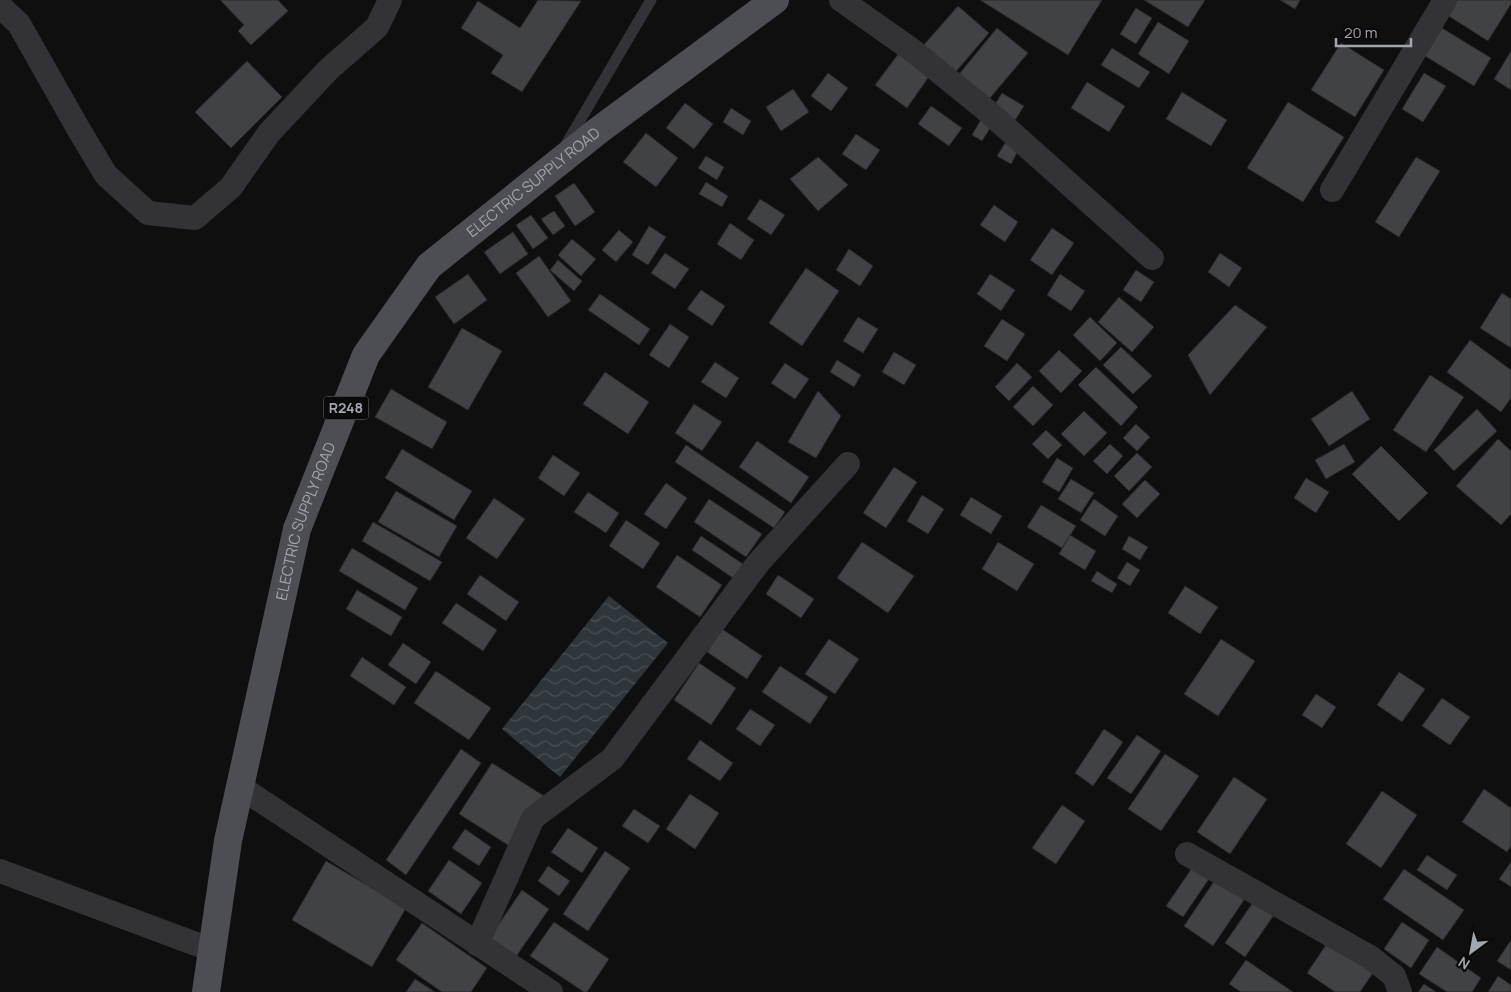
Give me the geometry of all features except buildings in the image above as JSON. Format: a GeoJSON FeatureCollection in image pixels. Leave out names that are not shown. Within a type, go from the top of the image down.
{"type":"FeatureCollection","features":[{"type":"Feature","properties":{"kind":"main road","name":"ELECTRIC SUPPLY ROAD"},"geometry":{"type":"LineString","coordinates":[[206,992],[228,841],[297,529],[366,356],[429,266],[599,130],[775,0]]}},
{"type":"Feature","properties":{"kind":"street"},"geometry":{"type":"LineString","coordinates":[[0,6],[19,24],[106,175],[148,213],[195,218],[231,188],[269,133],[328,70],[377,27],[390,0]]}},
{"type":"Feature","properties":{"kind":"street"},"geometry":{"type":"LineString","coordinates":[[841,0],[912,50],[985,109],[1152,258]]}},
{"type":"Feature","properties":{"kind":"street"},"geometry":{"type":"LineString","coordinates":[[1332,190],[1445,0]]}},
{"type":"Feature","properties":{"kind":"street"},"geometry":{"type":"LineString","coordinates":[[478,944],[533,818],[612,759],[759,562],[848,464]]}},
{"type":"Feature","properties":{"kind":"street"},"geometry":{"type":"LineString","coordinates":[[240,787],[551,992]]}},
{"type":"Feature","properties":{"kind":"street"},"geometry":{"type":"LineString","coordinates":[[1186,854],[1370,957],[1394,976],[1400,992]]}},
{"type":"Feature","properties":{"kind":"street"},"geometry":{"type":"LineString","coordinates":[[0,871],[212,950]]}},
{"type":"Feature","properties":{"kind":"lane"},"geometry":{"type":"LineString","coordinates":[[553,167],[651,0]]}},
{"type":"Feature","properties":{"kind":"water"},"geometry":{"type":"Polygon","coordinates":[[[609,596],[668,643],[560,777],[502,729],[609,596]]]}}]}
